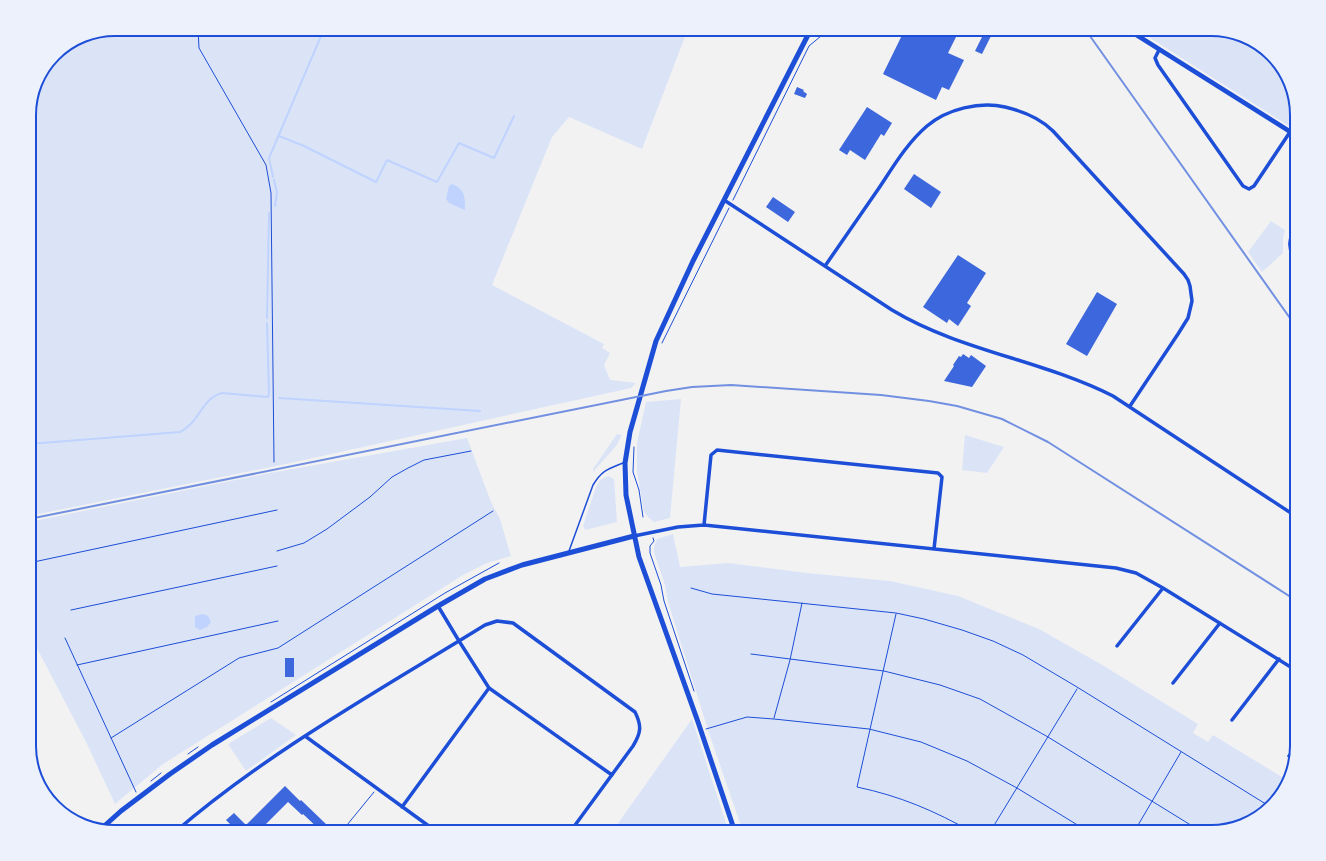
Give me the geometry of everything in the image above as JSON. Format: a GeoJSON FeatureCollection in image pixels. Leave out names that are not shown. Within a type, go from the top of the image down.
{"type":"FeatureCollection","features":[{"type":"Feature","properties":{"kind":"main road"},"geometry":{"type":"LineString","coordinates":[[733,825],[698,722],[639,557],[624,486],[625,462],[630,432],[643,383],[650,358],[659,335],[724,200],[807,36]]}},
{"type":"Feature","properties":{"kind":"main road"},"geometry":{"type":"LineString","coordinates":[[107,824],[139,797],[212,745],[438,606],[485,579],[522,565],[634,536]]}},
{"type":"Feature","properties":{"kind":"street"},"geometry":{"type":"LineString","coordinates":[[1138,36],[1290,132],[1254,186],[1249,189],[1243,186],[1158,65],[1155,58],[1159,50]]}},
{"type":"Feature","properties":{"kind":"street"},"geometry":{"type":"LineString","coordinates":[[825,266],[901,155],[928,125],[950,113],[976,106],[988,105],[1014,109],[1038,119],[1052,129],[1091,171],[1184,274],[1190,286],[1192,301],[1188,318],[1130,406]]}},
{"type":"Feature","properties":{"kind":"street"},"geometry":{"type":"LineString","coordinates":[[724,200],[892,310],[928,329],[1072,378],[1096,388],[1130,406],[1175,438],[1290,512]]}},
{"type":"Feature","properties":{"kind":"street"},"geometry":{"type":"LineString","coordinates":[[704,525],[711,455],[717,450],[938,473],[942,477],[934,549]]}},
{"type":"Feature","properties":{"kind":"street"},"geometry":{"type":"LineString","coordinates":[[634,536],[684,526],[704,525],[1116,568],[1136,573],[1163,588],[1290,666]]}},
{"type":"Feature","properties":{"kind":"street"},"geometry":{"type":"LineString","coordinates":[[1116,646],[1163,588]]}},
{"type":"Feature","properties":{"kind":"street"},"geometry":{"type":"LineString","coordinates":[[438,606],[490,688],[612,775]]}},
{"type":"Feature","properties":{"kind":"street"},"geometry":{"type":"LineString","coordinates":[[184,825],[262,764],[305,736],[485,625],[498,621],[513,623],[635,712],[639,720],[640,731],[637,739],[575,825]]}},
{"type":"Feature","properties":{"kind":"street"},"geometry":{"type":"LineString","coordinates":[[1173,683],[1220,624]]}},
{"type":"Feature","properties":{"kind":"street"},"geometry":{"type":"LineString","coordinates":[[1232,720],[1279,659]]}},
{"type":"Feature","properties":{"kind":"street"},"geometry":{"type":"LineString","coordinates":[[402,807],[490,688]]}},
{"type":"Feature","properties":{"kind":"street"},"geometry":{"type":"LineString","coordinates":[[305,736],[427,825]]}},
{"type":"Feature","properties":{"kind":"lane"},"geometry":{"type":"LineString","coordinates":[[568,554],[593,485],[597,478],[604,471],[625,462]]}},
{"type":"Feature","properties":{"kind":"path"},"geometry":{"type":"LineString","coordinates":[[198,36],[199,48],[266,166],[272,193],[274,462]]}},
{"type":"Feature","properties":{"kind":"path"},"geometry":{"type":"LineString","coordinates":[[661,344],[810,46],[821,36]]}},
{"type":"Feature","properties":{"kind":"path"},"geometry":{"type":"LineString","coordinates":[[634,444],[633,472],[639,490],[643,517]]}},
{"type":"Feature","properties":{"kind":"path"},"geometry":{"type":"LineString","coordinates":[[277,552],[304,543],[327,530],[370,497],[392,477],[408,468],[424,460],[471,451]]}},
{"type":"Feature","properties":{"kind":"path"},"geometry":{"type":"LineString","coordinates":[[36,561],[276,510]]}},
{"type":"Feature","properties":{"kind":"path"},"geometry":{"type":"LineString","coordinates":[[111,738],[239,658],[278,648],[493,511]]}},
{"type":"Feature","properties":{"kind":"path"},"geometry":{"type":"LineString","coordinates":[[652,532],[654,541],[650,546],[650,553],[694,694]]}},
{"type":"Feature","properties":{"kind":"path"},"geometry":{"type":"LineString","coordinates":[[70,610],[277,566]]}},
{"type":"Feature","properties":{"kind":"path"},"geometry":{"type":"LineString","coordinates":[[691,588],[712,594],[896,613],[932,621],[993,641],[1023,656],[1077,687],[1265,803]]}},
{"type":"Feature","properties":{"kind":"path"},"geometry":{"type":"LineString","coordinates":[[774,719],[790,660],[802,603]]}},
{"type":"Feature","properties":{"kind":"path"},"geometry":{"type":"LineString","coordinates":[[896,613],[857,787],[881,792],[913,802],[960,825]]}},
{"type":"Feature","properties":{"kind":"path"},"geometry":{"type":"LineString","coordinates":[[77,665],[278,621]]}},
{"type":"Feature","properties":{"kind":"path"},"geometry":{"type":"LineString","coordinates":[[65,638],[139,797]]}},
{"type":"Feature","properties":{"kind":"path"},"geometry":{"type":"LineString","coordinates":[[751,654],[884,671],[940,685],[980,699],[1048,737],[1191,825]]}},
{"type":"Feature","properties":{"kind":"path"},"geometry":{"type":"LineString","coordinates":[[994,825],[1077,687]]}},
{"type":"Feature","properties":{"kind":"path"},"geometry":{"type":"LineString","coordinates":[[706,729],[747,717],[869,729],[921,742],[967,761],[1017,788],[1078,825]]}},
{"type":"Feature","properties":{"kind":"path"},"geometry":{"type":"LineString","coordinates":[[1138,825],[1181,752]]}},
{"type":"Feature","properties":{"kind":"path"},"geometry":{"type":"LineString","coordinates":[[347,825],[376,788]]}},
{"type":"Feature","properties":{"kind":"shaded area"},"geometry":{"type":"Polygon","coordinates":[[[115,36],[685,36],[642,149],[569,117],[552,137],[492,285],[604,344],[602,348],[610,353],[604,365],[610,380],[636,383],[631,388],[286,464],[36,515],[36,110],[42,85],[52,67],[67,52],[85,42],[115,36]]]}},
{"type":"Feature","properties":{"kind":"shaded area"},"geometry":{"type":"Polygon","coordinates":[[[1147,36],[1216,36],[1236,40],[1255,49],[1274,67],[1284,85],[1289,105],[1290,127],[1147,36]]]}},
{"type":"Feature","properties":{"kind":"shaded area"},"geometry":{"type":"Polygon","coordinates":[[[1271,221],[1285,230],[1283,239],[1283,253],[1262,272],[1248,252],[1271,221]]]}},
{"type":"Feature","properties":{"kind":"shaded area"},"geometry":{"type":"Polygon","coordinates":[[[681,399],[670,518],[654,522],[644,512],[637,472],[637,443],[646,402],[681,399]]]}},
{"type":"Feature","properties":{"kind":"shaded area"},"geometry":{"type":"Polygon","coordinates":[[[617,434],[622,435],[616,446],[593,472],[593,469],[617,434]]]}},
{"type":"Feature","properties":{"kind":"shaded area"},"geometry":{"type":"Polygon","coordinates":[[[965,435],[1004,447],[987,473],[962,470],[965,435]]]}},
{"type":"Feature","properties":{"kind":"shaded area"},"geometry":{"type":"Polygon","coordinates":[[[467,438],[491,502],[500,519],[511,556],[487,563],[463,575],[163,764],[115,804],[87,744],[36,646],[36,521],[270,473],[467,438]]]}},
{"type":"Feature","properties":{"kind":"shaded area"},"geometry":{"type":"Polygon","coordinates":[[[608,476],[614,479],[617,522],[585,530],[583,526],[596,487],[600,480],[608,476]]]}},
{"type":"Feature","properties":{"kind":"shaded area"},"geometry":{"type":"Polygon","coordinates":[[[673,534],[680,567],[728,563],[807,573],[890,581],[958,596],[1039,629],[1104,666],[1198,724],[1193,733],[1208,742],[1213,735],[1283,778],[1277,790],[1255,812],[1236,821],[1216,825],[741,825],[708,730],[668,602],[665,585],[654,552],[657,539],[673,534]]]}},
{"type":"Feature","properties":{"kind":"shaded area"},"geometry":{"type":"Polygon","coordinates":[[[271,718],[296,735],[246,771],[228,744],[271,718]]]}},
{"type":"Feature","properties":{"kind":"shaded area"},"geometry":{"type":"Polygon","coordinates":[[[692,719],[727,825],[617,825],[692,719]]]}},
{"type":"Feature","properties":{"kind":"water"},"geometry":{"type":"Polygon","coordinates":[[[452,184],[460,188],[462,191],[465,201],[465,210],[449,203],[446,199],[449,186],[452,184]]]}},
{"type":"Feature","properties":{"kind":"water"},"geometry":{"type":"Polygon","coordinates":[[[203,614],[208,616],[211,622],[207,627],[200,630],[195,627],[195,616],[203,614]]]}},
{"type":"Feature","properties":{"kind":"building"},"geometry":{"type":"Polygon","coordinates":[[[902,36],[956,36],[948,53],[964,60],[949,90],[942,87],[936,100],[883,74],[902,36]]]}},
{"type":"Feature","properties":{"kind":"building"},"geometry":{"type":"Polygon","coordinates":[[[982,36],[991,36],[982,54],[975,51],[982,36]]]}},
{"type":"Feature","properties":{"kind":"building"},"geometry":{"type":"Polygon","coordinates":[[[797,87],[804,90],[803,91],[807,94],[805,98],[794,94],[797,87]]]}},
{"type":"Feature","properties":{"kind":"building"},"geometry":{"type":"Polygon","coordinates":[[[867,107],[892,123],[884,136],[881,134],[865,160],[850,150],[847,155],[839,150],[867,107]]]}},
{"type":"Feature","properties":{"kind":"building"},"geometry":{"type":"Polygon","coordinates":[[[914,174],[941,192],[931,208],[904,189],[914,174]]]}},
{"type":"Feature","properties":{"kind":"building"},"geometry":{"type":"Polygon","coordinates":[[[773,197],[795,212],[788,222],[766,207],[773,197]]]}},
{"type":"Feature","properties":{"kind":"building"},"geometry":{"type":"Polygon","coordinates":[[[958,255],[986,273],[967,303],[971,306],[958,326],[949,319],[947,323],[923,307],[958,255]]]}},
{"type":"Feature","properties":{"kind":"building"},"geometry":{"type":"Polygon","coordinates":[[[1097,292],[1117,304],[1087,356],[1066,344],[1097,292]]]}},
{"type":"Feature","properties":{"kind":"building"},"geometry":{"type":"Polygon","coordinates":[[[963,354],[969,358],[971,355],[986,366],[972,387],[944,381],[959,356],[961,357],[963,354]]]}},
{"type":"Feature","properties":{"kind":"building"},"geometry":{"type":"Polygon","coordinates":[[[285,658],[294,658],[294,677],[285,677],[285,658]]]}},
{"type":"Feature","properties":{"kind":"building"},"geometry":{"type":"Polygon","coordinates":[[[285,786],[327,825],[315,825],[288,802],[265,825],[246,825],[285,786]]]}},
{"type":"Feature","properties":{"kind":"building"},"geometry":{"type":"Polygon","coordinates":[[[234,813],[246,825],[231,825],[226,820],[234,813]]]}},
{"type":"Feature","properties":{"kind":"waterway"},"geometry":{"type":"LineString","coordinates":[[273,177],[269,158],[321,36]]}},
{"type":"Feature","properties":{"kind":"waterway"},"geometry":{"type":"LineString","coordinates":[[279,136],[304,146],[376,182],[387,160],[437,182],[459,143],[494,158],[514,116]]}},
{"type":"Feature","properties":{"kind":"waterway"},"geometry":{"type":"LineString","coordinates":[[274,180],[277,193],[275,206]]}},
{"type":"Feature","properties":{"kind":"waterway"},"geometry":{"type":"LineString","coordinates":[[267,318],[269,213]]}},
{"type":"Feature","properties":{"kind":"waterway"},"geometry":{"type":"LineString","coordinates":[[36,443],[180,432],[192,423],[210,400],[222,393],[268,397],[267,323]]}},
{"type":"Feature","properties":{"kind":"waterway"},"geometry":{"type":"LineString","coordinates":[[279,398],[480,411]]}},
{"type":"Feature","properties":{"kind":"railway"},"geometry":{"type":"LineString","coordinates":[[1090,36],[1290,318]]}},
{"type":"Feature","properties":{"kind":"railway"},"geometry":{"type":"LineString","coordinates":[[36,518],[666,391],[692,387],[731,385],[881,395],[929,401],[957,406],[1002,419],[1048,442],[1290,597]]}}]}
